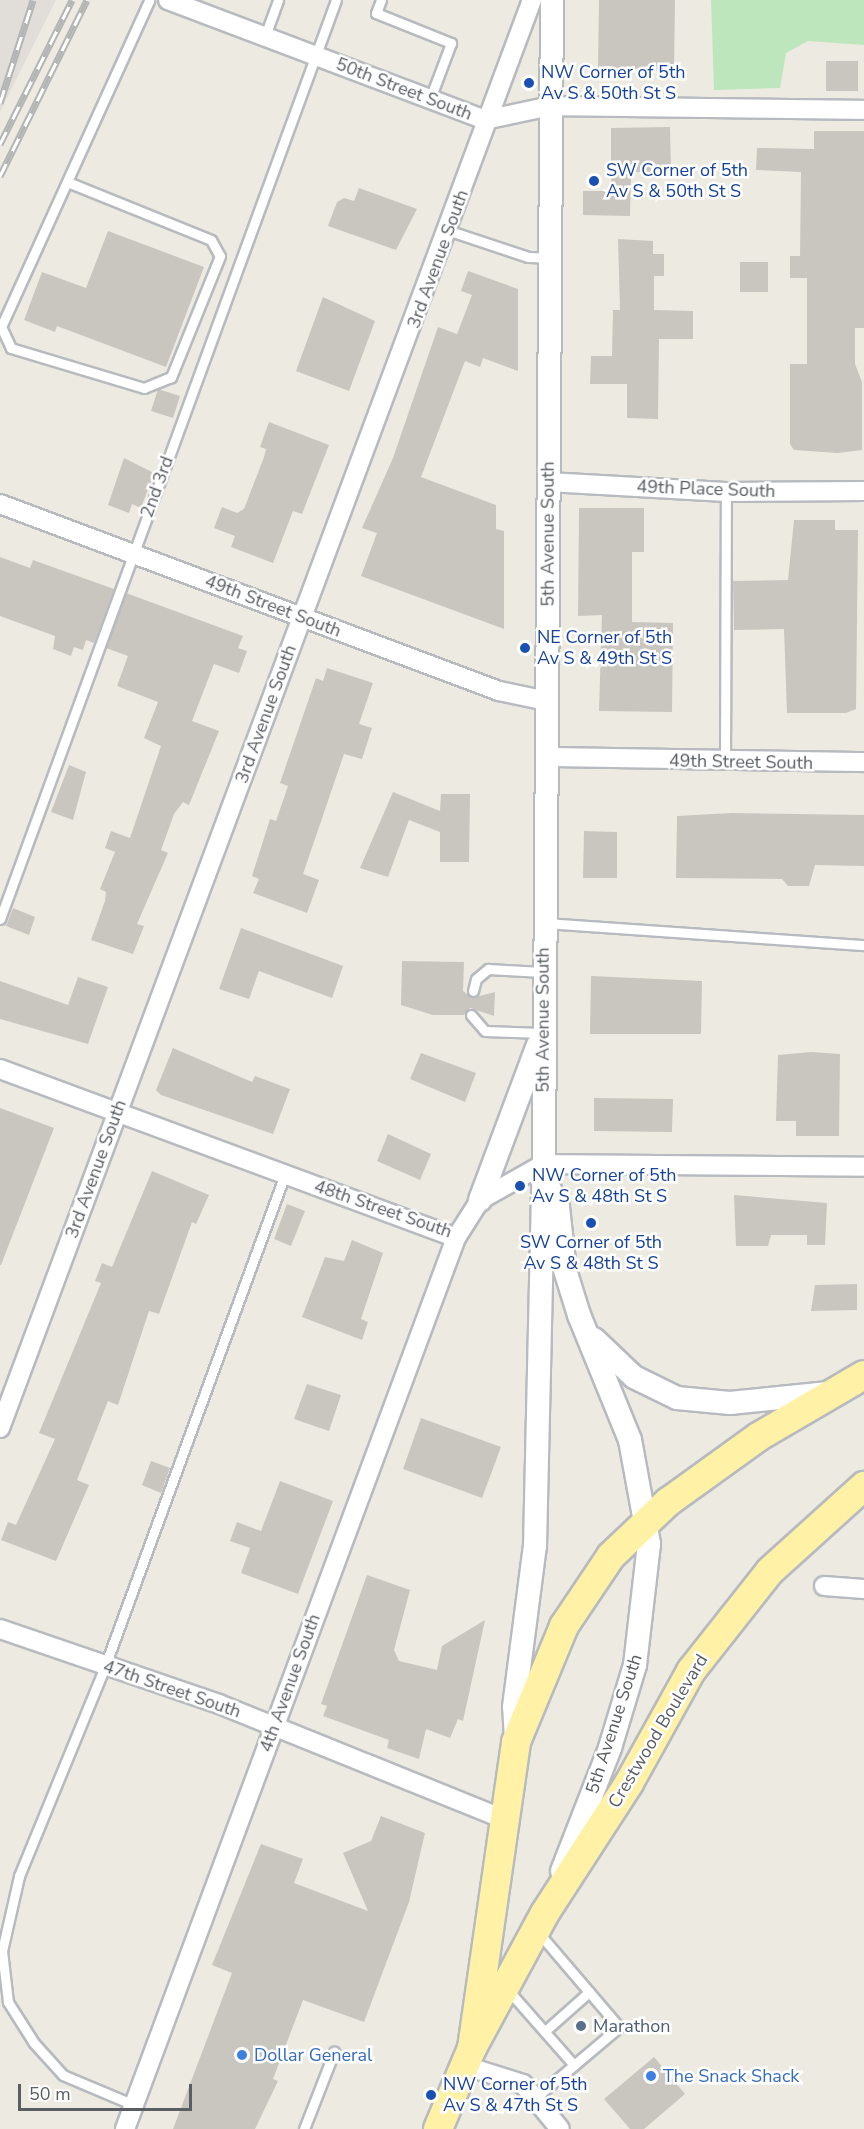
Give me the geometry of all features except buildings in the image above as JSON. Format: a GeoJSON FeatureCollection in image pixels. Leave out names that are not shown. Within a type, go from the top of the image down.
{"type":"FeatureCollection","features":[{"type":"Feature","properties":{"kind":"main road"},"geometry":{"type":"LineString","coordinates":[[516,1742],[564,1626],[611,1556],[647,1520],[723,1461],[864,1375]]}},
{"type":"Feature","properties":{"kind":"main road","name":"Crestwood Boulevard"},"geometry":{"type":"LineString","coordinates":[[541,1922],[715,1638],[770,1571],[864,1486]]}},
{"type":"Feature","properties":{"kind":"main road","name":"5th Avenue South"},"geometry":{"type":"LineString","coordinates":[[469,2057],[509,1821],[516,1742]]}},
{"type":"Feature","properties":{"kind":"main road","name":"5th Avenue South"},"geometry":{"type":"LineString","coordinates":[[438,2129],[469,2057],[541,1922]]}},
{"type":"Feature","properties":{"kind":"street","name":"50th Street South"},"geometry":{"type":"LineString","coordinates":[[168,0],[485,120],[551,106],[864,110]]}},
{"type":"Feature","properties":{"kind":"street","name":"3rd Avenue South"},"geometry":{"type":"LineString","coordinates":[[0,1428],[302,617],[450,231],[485,120],[532,0]]}},
{"type":"Feature","properties":{"kind":"street","name":"5th Avenue South"},"geometry":{"type":"LineString","coordinates":[[516,1742],[514,1707],[535,1546],[543,1169],[542,972],[552,258],[552,0]]}},
{"type":"Feature","properties":{"kind":"street","name":"49th Place South"},"geometry":{"type":"LineString","coordinates":[[548,482],[726,492],[864,491]]}},
{"type":"Feature","properties":{"kind":"street","name":"49th Street South"},"geometry":{"type":"LineString","coordinates":[[0,504],[499,691],[547,701]]}},
{"type":"Feature","properties":{"kind":"street","name":"49th Street South"},"geometry":{"type":"LineString","coordinates":[[546,757],[725,764],[864,762]]}},
{"type":"Feature","properties":{"kind":"street"},"geometry":{"type":"LineString","coordinates":[[480,1200],[542,1033]]}},
{"type":"Feature","properties":{"kind":"street","name":"48th Street South"},"geometry":{"type":"LineString","coordinates":[[0,1069],[456,1238],[480,1200],[543,1169],[864,1167]]}},
{"type":"Feature","properties":{"kind":"street","name":"5th Avenue South"},"geometry":{"type":"LineString","coordinates":[[541,1922],[610,1748],[635,1665],[649,1582],[647,1520],[630,1440],[579,1315],[565,1270],[558,1207],[543,1169]]}},
{"type":"Feature","properties":{"kind":"street","name":"4th Avenue South"},"geometry":{"type":"LineString","coordinates":[[125,2129],[456,1238]]}},
{"type":"Feature","properties":{"kind":"street"},"geometry":{"type":"LineString","coordinates":[[579,1315],[620,1366],[677,1398],[730,1403],[832,1393]]}},
{"type":"Feature","properties":{"kind":"street"},"geometry":{"type":"LineString","coordinates":[[824,1586],[864,1589]]}},
{"type":"Feature","properties":{"kind":"street","name":"47th Street South"},"geometry":{"type":"LineString","coordinates":[[0,1629],[274,1726],[509,1821]]}},
{"type":"Feature","properties":{"kind":"street"},"geometry":{"type":"LineString","coordinates":[[469,2057],[514,2079],[535,2098],[560,2129]]}},
{"type":"Feature","properties":{"kind":"lane"},"geometry":{"type":"LineString","coordinates":[[70,183],[211,240],[220,255],[171,377],[144,388],[11,348],[1,327],[70,183],[149,0]]}},
{"type":"Feature","properties":{"kind":"lane"},"geometry":{"type":"LineString","coordinates":[[265,36],[278,0]]}},
{"type":"Feature","properties":{"kind":"lane","name":"2nd 3rd"},"geometry":{"type":"LineString","coordinates":[[0,920],[336,0]]}},
{"type":"Feature","properties":{"kind":"lane"},"geometry":{"type":"LineString","coordinates":[[381,0],[376,13],[451,44],[430,99]]}},
{"type":"Feature","properties":{"kind":"lane"},"geometry":{"type":"LineString","coordinates":[[450,231],[528,257],[552,258]]}},
{"type":"Feature","properties":{"kind":"lane"},"geometry":{"type":"LineString","coordinates":[[725,764],[726,492]]}},
{"type":"Feature","properties":{"kind":"lane"},"geometry":{"type":"LineString","coordinates":[[543,922],[864,945]]}},
{"type":"Feature","properties":{"kind":"lane"},"geometry":{"type":"LineString","coordinates":[[473,991],[476,979],[488,969],[542,972]]}},
{"type":"Feature","properties":{"kind":"lane"},"geometry":{"type":"LineString","coordinates":[[471,1016],[485,1031],[542,1033]]}},
{"type":"Feature","properties":{"kind":"lane"},"geometry":{"type":"LineString","coordinates":[[134,2105],[63,2075],[18,2021],[0,1970],[19,1876],[105,1666],[285,1174]]}},
{"type":"Feature","properties":{"kind":"lane"},"geometry":{"type":"LineString","coordinates":[[535,2098],[619,2027],[589,1992],[541,1922]]}},
{"type":"Feature","properties":{"kind":"lane"},"geometry":{"type":"LineString","coordinates":[[506,1988],[574,2065]]}},
{"type":"Feature","properties":{"kind":"lane"},"geometry":{"type":"LineString","coordinates":[[545,2031],[589,1992]]}},
{"type":"Feature","properties":{"kind":"lane"},"geometry":{"type":"LineString","coordinates":[[304,2129],[334,2052]]}},
{"type":"Feature","properties":{"kind":"shaded area"},"geometry":{"type":"Polygon","coordinates":[[[0,0],[56,0],[0,112],[0,0]]]}},
{"type":"Feature","properties":{"kind":"green space"},"geometry":{"type":"Polygon","coordinates":[[[711,0],[864,0],[864,45],[808,41],[786,53],[780,88],[714,90],[711,0]]]}},
{"type":"Feature","properties":{"kind":"railway"},"geometry":{"type":"LineString","coordinates":[[0,103],[33,0]]}},
{"type":"Feature","properties":{"kind":"railway"},"geometry":{"type":"LineString","coordinates":[[0,144],[72,0]]}},
{"type":"Feature","properties":{"kind":"railway"},"geometry":{"type":"LineString","coordinates":[[0,176],[87,0]]}},
{"type":"Feature","properties":{"kind":"place","name":"NW Corner of 5th Av S & 50th St S"},"geometry":{"type":"Point","coordinates":[529,83]}},
{"type":"Feature","properties":{"kind":"place","name":"SW Corner of 5th Av S & 50th St S"},"geometry":{"type":"Point","coordinates":[594,181]}},
{"type":"Feature","properties":{"kind":"place","name":"NE Corner of 5th Av S & 49th St S"},"geometry":{"type":"Point","coordinates":[525,648]}},
{"type":"Feature","properties":{"kind":"place","name":"NW Corner of 5th Av S & 48th St S"},"geometry":{"type":"Point","coordinates":[520,1186]}},
{"type":"Feature","properties":{"kind":"place","name":"SW Corner of 5th Av S & 48th St S"},"geometry":{"type":"Point","coordinates":[591,1223]}},
{"type":"Feature","properties":{"kind":"place","name":"Marathon"},"geometry":{"type":"Point","coordinates":[581,2026]}},
{"type":"Feature","properties":{"kind":"place","name":"Dollar General"},"geometry":{"type":"Point","coordinates":[242,2055]}},
{"type":"Feature","properties":{"kind":"place","name":"The Snack Shack"},"geometry":{"type":"Point","coordinates":[651,2076]}},
{"type":"Feature","properties":{"kind":"place","name":"NW Corner of 5th Av S & 47th St S"},"geometry":{"type":"Point","coordinates":[431,2095]}}]}
